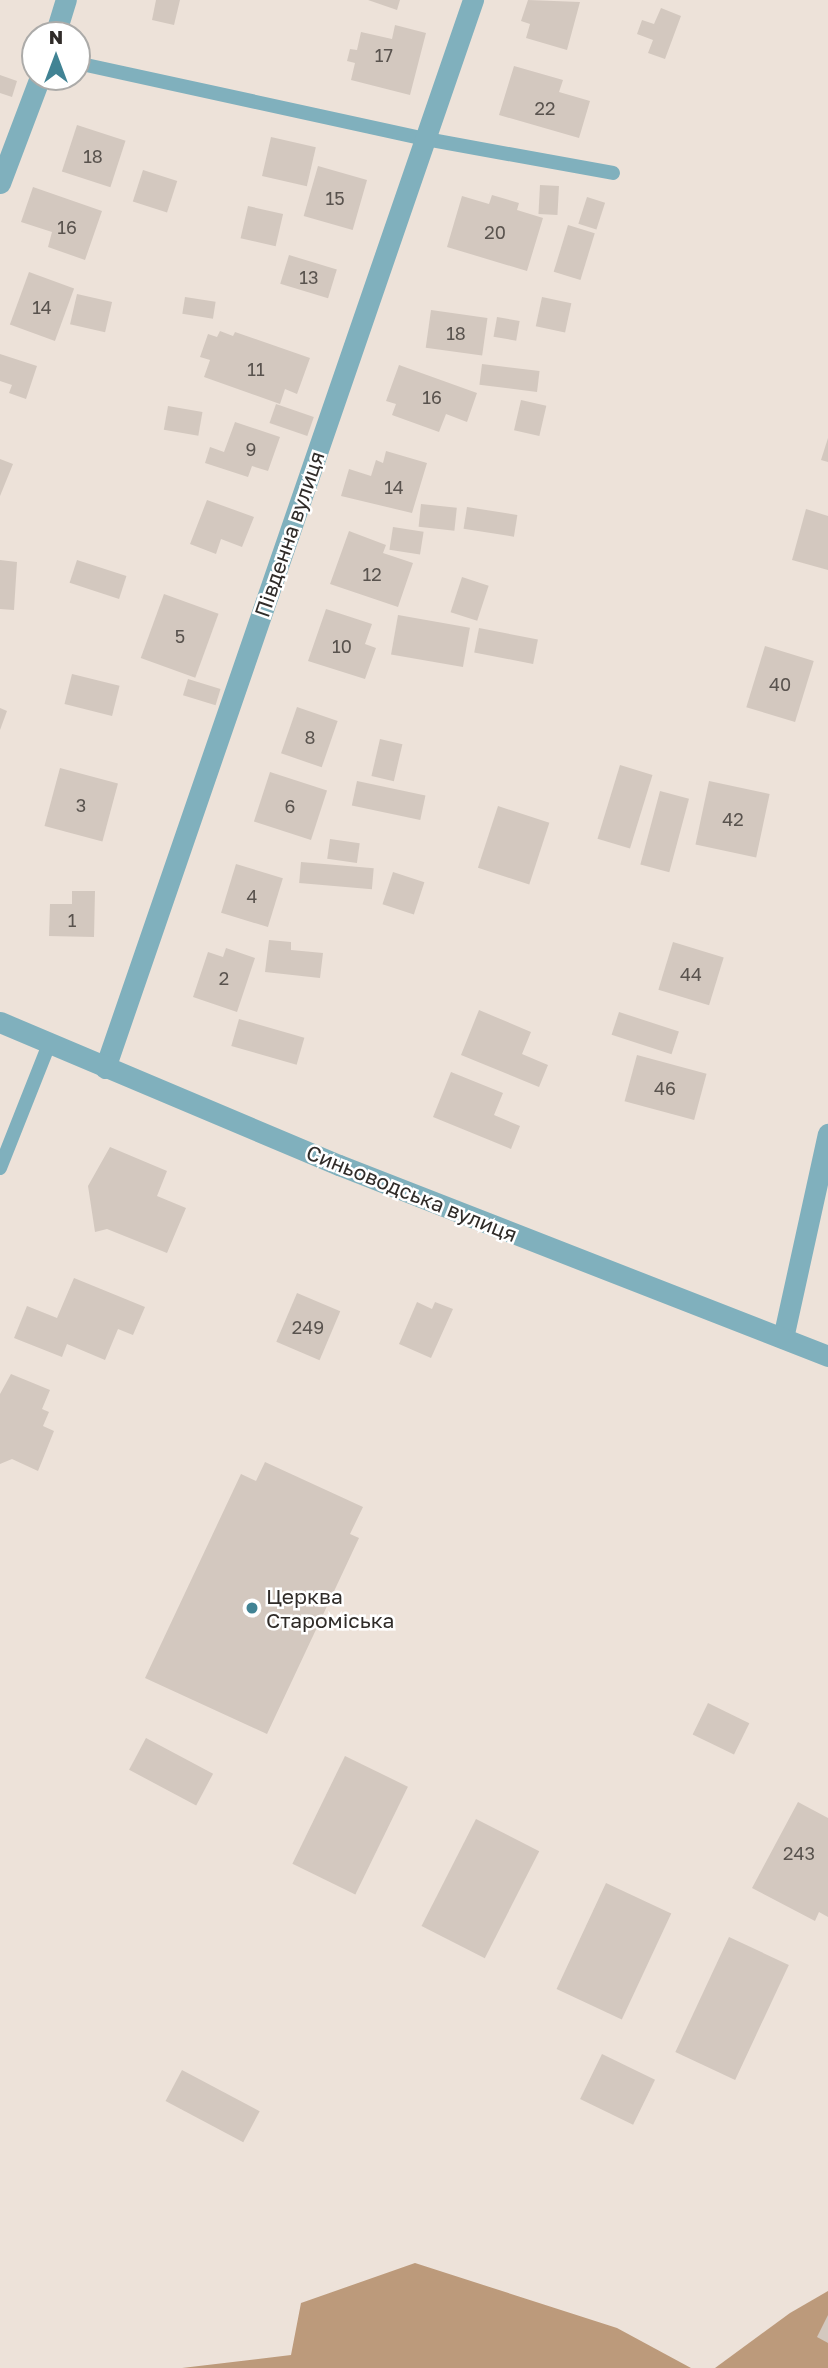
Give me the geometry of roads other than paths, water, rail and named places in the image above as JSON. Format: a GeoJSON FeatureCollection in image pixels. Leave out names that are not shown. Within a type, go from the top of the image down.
{"type":"FeatureCollection","features":[{"type":"Feature","properties":{"kind":"street"},"geometry":{"type":"LineString","coordinates":[[59,21],[66,0]]}},
{"type":"Feature","properties":{"kind":"street","name":"Південна вулиця"},"geometry":{"type":"LineString","coordinates":[[105,1068],[473,0]]}},
{"type":"Feature","properties":{"kind":"street"},"geometry":{"type":"LineString","coordinates":[[0,183],[35,91]]}},
{"type":"Feature","properties":{"kind":"street","name":"Синьоводська вулиця"},"geometry":{"type":"LineString","coordinates":[[0,1022],[105,1068],[828,1356]]}},
{"type":"Feature","properties":{"kind":"street"},"geometry":{"type":"LineString","coordinates":[[783,1338],[828,1134]]}},
{"type":"Feature","properties":{"kind":"lane"},"geometry":{"type":"LineString","coordinates":[[91,66],[426,139],[613,173]]}},
{"type":"Feature","properties":{"kind":"lane"},"geometry":{"type":"LineString","coordinates":[[0,1168],[49,1044]]}},
{"type":"Feature","properties":{"kind":"place","name":"Церква Староміська"},"geometry":{"type":"Point","coordinates":[252,1608]}}]}
